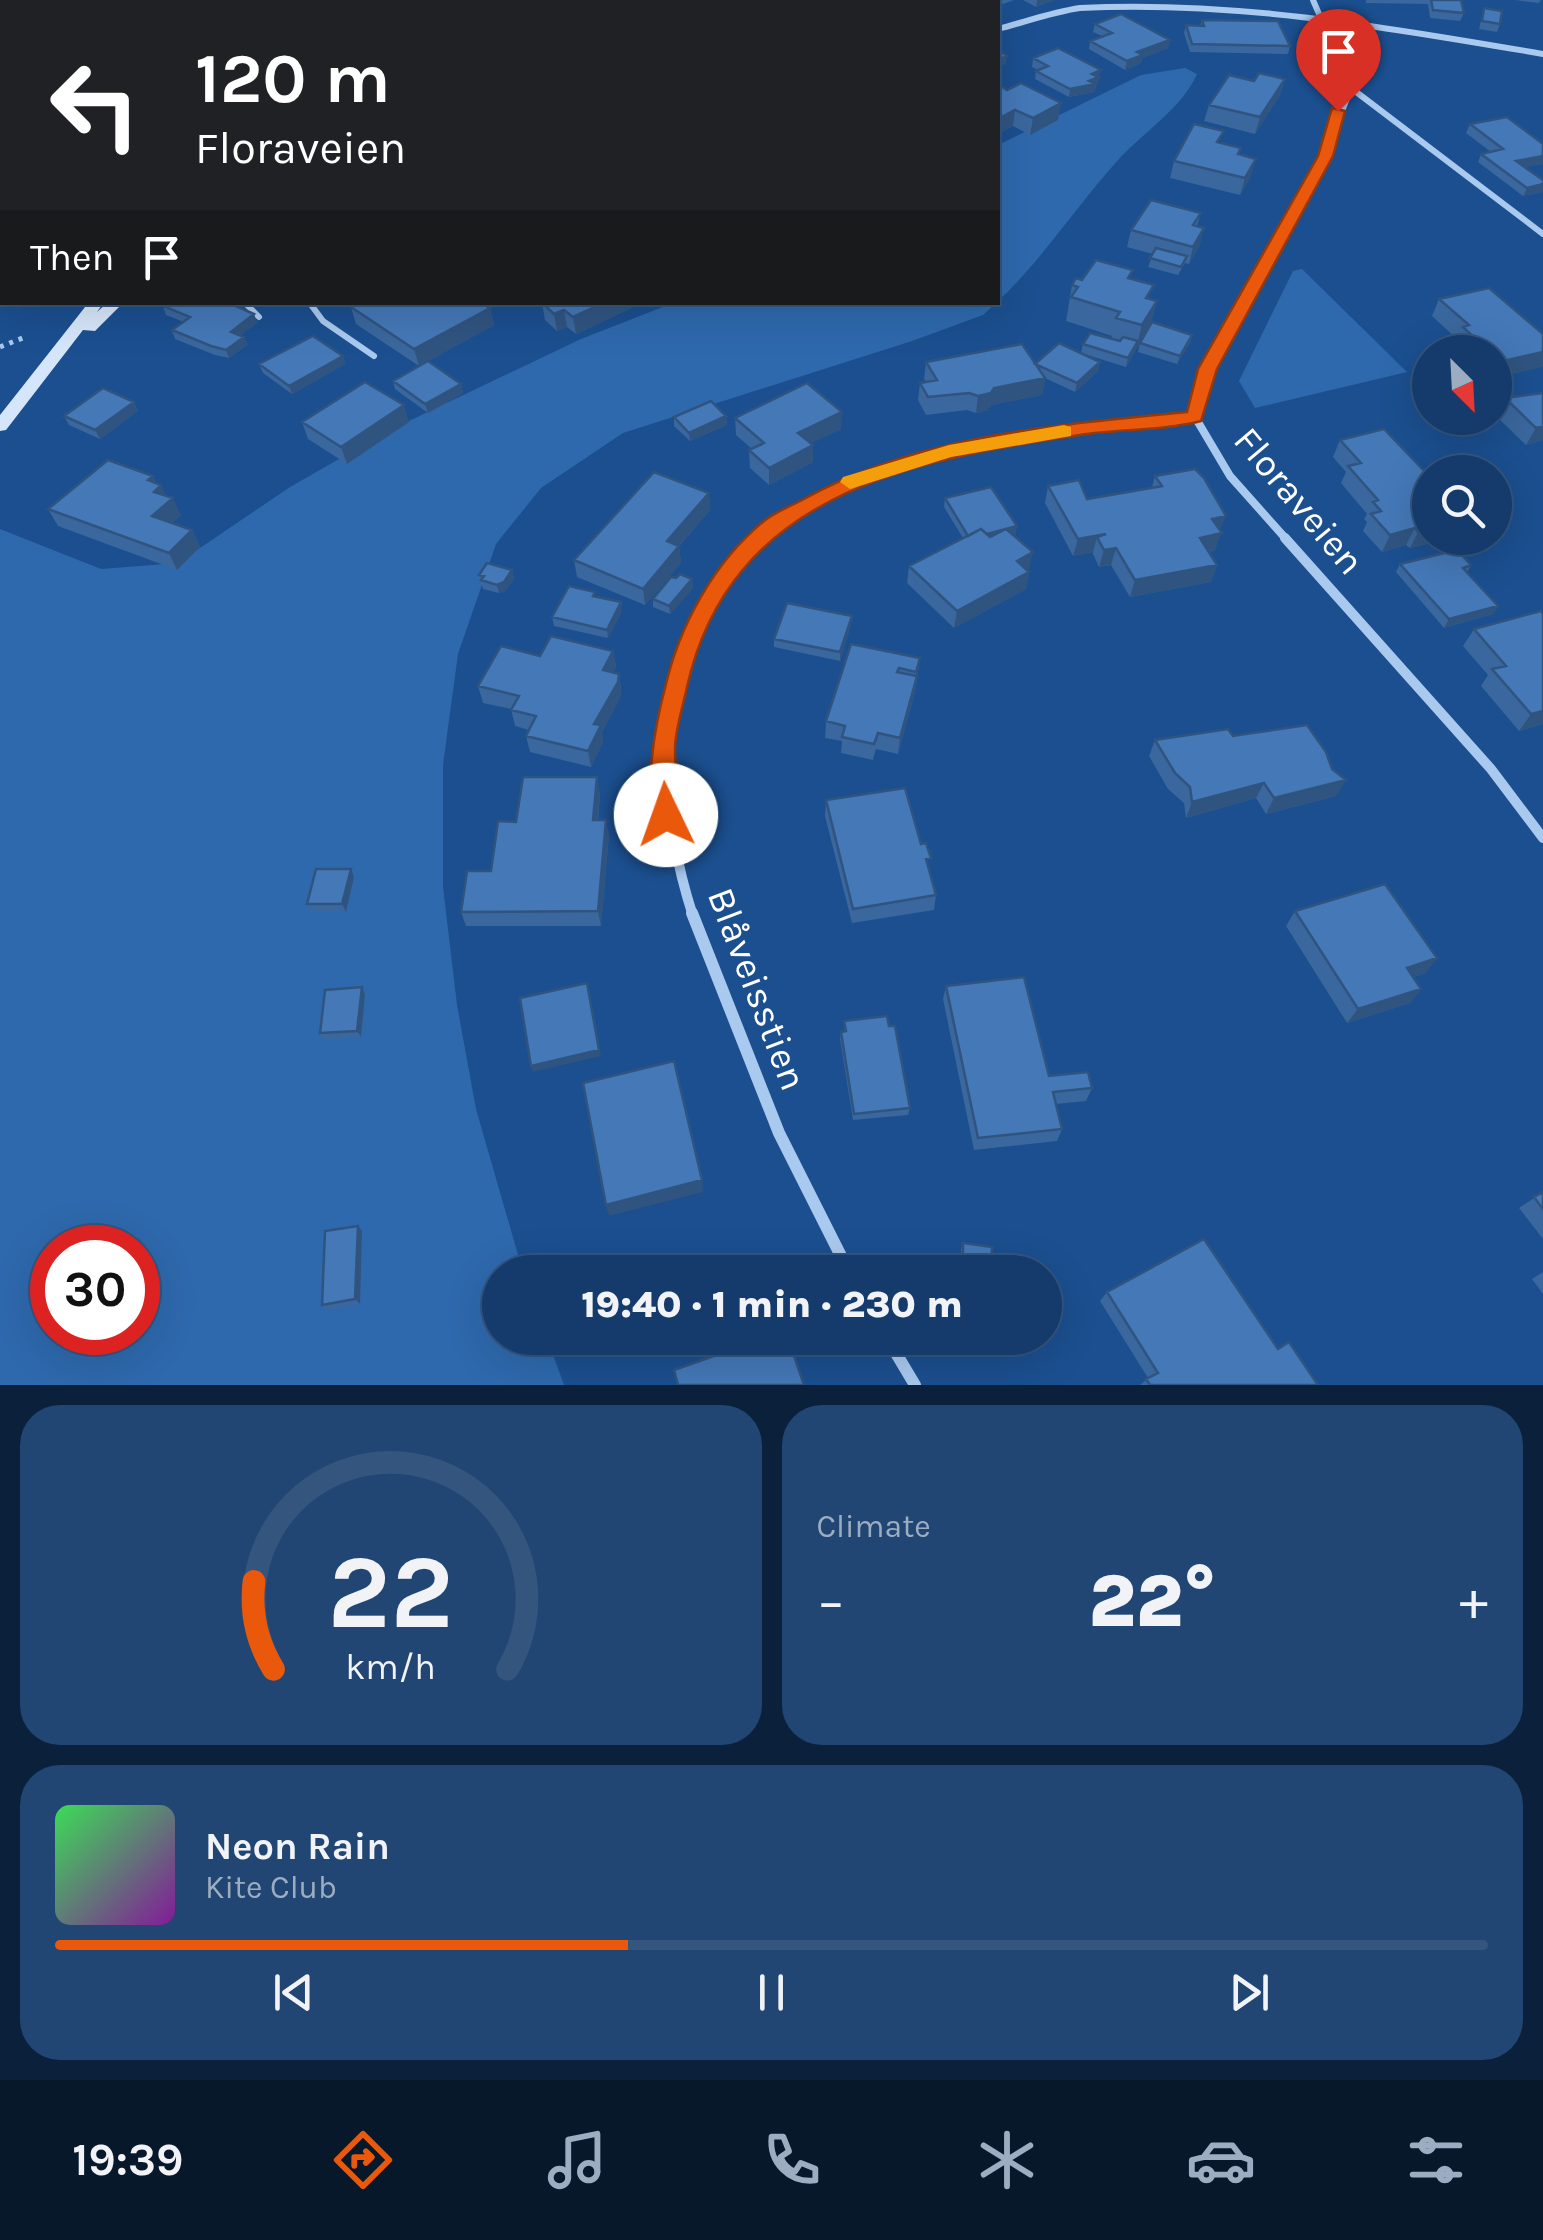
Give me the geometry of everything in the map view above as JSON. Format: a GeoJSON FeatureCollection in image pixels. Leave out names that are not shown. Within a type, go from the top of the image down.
{"type":"FeatureCollection","features":[{"type":"Feature","properties":{"kind":"main road"},"geometry":{"type":"LineString","coordinates":[[0,426],[95,305]]}},
{"type":"Feature","properties":{"kind":"main road"},"geometry":{"type":"LineString","coordinates":[[40,374],[114,305]]}},
{"type":"Feature","properties":{"kind":"street"},"geometry":{"type":"LineString","coordinates":[[1314,0],[1326,18],[1340,69],[1352,88],[1543,234]]}},
{"type":"Feature","properties":{"kind":"street"},"geometry":{"type":"LineString","coordinates":[[1000,28],[1077,8],[1142,3],[1272,7],[1543,54]]}},
{"type":"Feature","properties":{"kind":"street","name":"Floraveien"},"geometry":{"type":"LineString","coordinates":[[1352,88],[1338,111],[1326,156],[1208,369],[1194,417],[1230,476],[1490,769],[1543,838]]}},
{"type":"Feature","properties":{"kind":"street","name":"Blåveisstien"},"geometry":{"type":"LineString","coordinates":[[839,1255],[762,1094],[678,873],[666,815],[663,743],[685,649],[717,587],[772,526],[848,483],[949,451],[1082,428],[1194,417]]}},
{"type":"Feature","properties":{"kind":"street"},"geometry":{"type":"LineString","coordinates":[[897,1355],[915,1385]]}},
{"type":"Feature","properties":{"kind":"lane"},"geometry":{"type":"LineString","coordinates":[[247,305],[259,316]]}},
{"type":"Feature","properties":{"kind":"lane"},"geometry":{"type":"LineString","coordinates":[[309,305],[322,321],[374,356]]}},
{"type":"Feature","properties":{"kind":"path"},"geometry":{"type":"LineString","coordinates":[[0,348],[25,337]]}},
{"type":"Feature","properties":{"kind":"shaded area"},"geometry":{"type":"Polygon","coordinates":[[[1185,68],[1197,74],[1182,97],[1119,159],[1000,299],[1000,144],[1141,75],[1185,68]]]}},
{"type":"Feature","properties":{"kind":"shaded area"},"geometry":{"type":"Polygon","coordinates":[[[1302,269],[1407,372],[1255,408],[1239,381],[1293,271],[1302,269]]]}},
{"type":"Feature","properties":{"kind":"shaded area"},"geometry":{"type":"Polygon","coordinates":[[[668,305],[994,305],[983,315],[912,341],[623,433],[541,488],[496,544],[458,654],[443,765],[443,887],[457,1005],[476,1109],[518,1255],[482,1255],[482,1355],[553,1355],[564,1385],[0,1385],[0,529],[101,569],[178,563],[290,487],[388,431],[581,339],[668,305]]]}},
{"type":"Feature","properties":{"kind":"building"},"geometry":{"type":"Polygon","coordinates":[[[1431,0],[1461,0],[1464,13],[1433,10],[1431,0]]]}},
{"type":"Feature","properties":{"kind":"building"},"geometry":{"type":"Polygon","coordinates":[[[1484,8],[1502,11],[1500,24],[1482,21],[1484,8]]]}},
{"type":"Feature","properties":{"kind":"building"},"geometry":{"type":"Polygon","coordinates":[[[1121,14],[1170,40],[1137,52],[1143,55],[1127,61],[1090,41],[1112,33],[1095,24],[1121,14]]]}},
{"type":"Feature","properties":{"kind":"building"},"geometry":{"type":"Polygon","coordinates":[[[1202,20],[1278,21],[1290,46],[1192,44],[1186,25],[1204,26],[1202,20]]]}},
{"type":"Feature","properties":{"kind":"building"},"geometry":{"type":"Polygon","coordinates":[[[1058,48],[1101,70],[1092,74],[1099,77],[1089,81],[1095,84],[1070,89],[1036,71],[1048,66],[1033,58],[1058,48]]]}},
{"type":"Feature","properties":{"kind":"building"},"geometry":{"type":"Polygon","coordinates":[[[1259,73],[1285,79],[1260,117],[1209,105],[1229,75],[1254,81],[1259,73]]]}},
{"type":"Feature","properties":{"kind":"building"},"geometry":{"type":"Polygon","coordinates":[[[1021,83],[1061,103],[1033,118],[1015,110],[1000,118],[1000,86],[1007,90],[1021,83]]]}},
{"type":"Feature","properties":{"kind":"building"},"geometry":{"type":"Polygon","coordinates":[[[1507,117],[1543,144],[1543,156],[1516,161],[1543,180],[1543,184],[1527,188],[1481,154],[1503,149],[1470,124],[1507,117]]]}},
{"type":"Feature","properties":{"kind":"building"},"geometry":{"type":"Polygon","coordinates":[[[1194,124],[1224,131],[1217,142],[1241,148],[1238,154],[1256,159],[1245,178],[1174,161],[1194,124]]]}},
{"type":"Feature","properties":{"kind":"building"},"geometry":{"type":"Polygon","coordinates":[[[1151,200],[1201,213],[1193,225],[1204,228],[1193,247],[1131,230],[1151,200]]]}},
{"type":"Feature","properties":{"kind":"building"},"geometry":{"type":"Polygon","coordinates":[[[1156,248],[1187,256],[1181,267],[1150,258],[1156,248]]]}},
{"type":"Feature","properties":{"kind":"building"},"geometry":{"type":"Polygon","coordinates":[[[1096,260],[1133,270],[1128,278],[1154,285],[1146,298],[1157,301],[1142,325],[1116,318],[1120,312],[1071,297],[1078,287],[1072,285],[1076,278],[1082,280],[1096,260]]]}},
{"type":"Feature","properties":{"kind":"building"},"geometry":{"type":"Polygon","coordinates":[[[1489,288],[1543,334],[1543,352],[1512,359],[1512,335],[1471,335],[1463,327],[1469,325],[1439,299],[1489,288]]]}},
{"type":"Feature","properties":{"kind":"building"},"geometry":{"type":"Polygon","coordinates":[[[234,305],[254,314],[231,332],[244,337],[226,350],[172,330],[190,317],[163,306],[234,305]]]}},
{"type":"Feature","properties":{"kind":"building"},"geometry":{"type":"Polygon","coordinates":[[[484,305],[490,308],[414,349],[351,307],[484,305]]]}},
{"type":"Feature","properties":{"kind":"building"},"geometry":{"type":"Polygon","coordinates":[[[544,305],[599,305],[573,317],[564,310],[554,314],[544,305]]]}},
{"type":"Feature","properties":{"kind":"building"},"geometry":{"type":"Polygon","coordinates":[[[1152,322],[1192,335],[1180,356],[1140,343],[1152,322]]]}},
{"type":"Feature","properties":{"kind":"building"},"geometry":{"type":"Polygon","coordinates":[[[1090,333],[1138,341],[1128,358],[1083,344],[1090,333]]]}},
{"type":"Feature","properties":{"kind":"building"},"geometry":{"type":"Polygon","coordinates":[[[313,336],[343,356],[289,386],[259,364],[313,336]]]}},
{"type":"Feature","properties":{"kind":"building"},"geometry":{"type":"Polygon","coordinates":[[[1059,343],[1100,362],[1077,383],[1035,364],[1059,343]]]}},
{"type":"Feature","properties":{"kind":"building"},"geometry":{"type":"Polygon","coordinates":[[[1022,344],[1045,378],[994,388],[991,393],[978,396],[969,393],[928,397],[920,383],[937,380],[926,362],[1022,344]]]}},
{"type":"Feature","properties":{"kind":"building"},"geometry":{"type":"Polygon","coordinates":[[[428,361],[461,384],[425,404],[393,381],[428,361]]]}},
{"type":"Feature","properties":{"kind":"building"},"geometry":{"type":"Polygon","coordinates":[[[365,382],[404,405],[341,447],[302,422],[365,382]]]}},
{"type":"Feature","properties":{"kind":"building"},"geometry":{"type":"Polygon","coordinates":[[[807,383],[842,412],[798,433],[813,445],[769,468],[749,450],[764,443],[735,418],[807,383]]]}},
{"type":"Feature","properties":{"kind":"building"},"geometry":{"type":"Polygon","coordinates":[[[103,388],[134,402],[95,430],[64,416],[103,388]]]}},
{"type":"Feature","properties":{"kind":"building"},"geometry":{"type":"Polygon","coordinates":[[[1543,393],[1543,426],[1536,428],[1512,405],[1512,397],[1543,393]]]}},
{"type":"Feature","properties":{"kind":"building"},"geometry":{"type":"Polygon","coordinates":[[[711,401],[726,416],[689,433],[674,417],[711,401]]]}},
{"type":"Feature","properties":{"kind":"building"},"geometry":{"type":"Polygon","coordinates":[[[1384,429],[1412,458],[1412,529],[1390,535],[1371,514],[1381,511],[1373,502],[1378,500],[1348,466],[1361,463],[1340,440],[1384,429]]]}},
{"type":"Feature","properties":{"kind":"building"},"geometry":{"type":"Polygon","coordinates":[[[108,460],[153,476],[148,480],[161,485],[154,492],[173,498],[152,516],[192,530],[169,553],[48,509],[108,460]]]}},
{"type":"Feature","properties":{"kind":"building"},"geometry":{"type":"Polygon","coordinates":[[[1195,469],[1226,516],[1212,519],[1222,533],[1200,538],[1217,565],[1135,580],[1116,548],[1104,550],[1097,537],[1106,534],[1078,539],[1048,486],[1079,480],[1087,499],[1162,486],[1155,476],[1195,469]]]}},
{"type":"Feature","properties":{"kind":"building"},"geometry":{"type":"Polygon","coordinates":[[[654,472],[709,493],[667,541],[679,546],[643,589],[574,560],[654,472]]]}},
{"type":"Feature","properties":{"kind":"building"},"geometry":{"type":"Polygon","coordinates":[[[991,487],[1017,526],[987,534],[981,529],[968,536],[945,498],[991,487]]]}},
{"type":"Feature","properties":{"kind":"building"},"geometry":{"type":"Polygon","coordinates":[[[981,529],[990,537],[1006,529],[1033,552],[1017,561],[1029,572],[957,611],[909,566],[981,529]]]}},
{"type":"Feature","properties":{"kind":"building"},"geometry":{"type":"Polygon","coordinates":[[[1437,555],[1462,555],[1471,565],[1463,568],[1498,606],[1449,619],[1400,564],[1437,555]]]}},
{"type":"Feature","properties":{"kind":"building"},"geometry":{"type":"Polygon","coordinates":[[[487,563],[512,570],[497,585],[481,580],[484,576],[479,575],[487,563]]]}},
{"type":"Feature","properties":{"kind":"building"},"geometry":{"type":"Polygon","coordinates":[[[680,574],[692,579],[669,606],[653,599],[671,577],[680,574]]]}},
{"type":"Feature","properties":{"kind":"building"},"geometry":{"type":"Polygon","coordinates":[[[569,586],[621,602],[607,630],[552,617],[569,586]]]}},
{"type":"Feature","properties":{"kind":"building"},"geometry":{"type":"Polygon","coordinates":[[[787,603],[852,616],[840,652],[774,639],[787,603]]]}},
{"type":"Feature","properties":{"kind":"building"},"geometry":{"type":"Polygon","coordinates":[[[1541,611],[1543,711],[1531,714],[1492,669],[1506,666],[1474,629],[1541,611]]]}},
{"type":"Feature","properties":{"kind":"building"},"geometry":{"type":"Polygon","coordinates":[[[551,636],[613,651],[603,670],[619,674],[618,682],[594,724],[601,725],[588,751],[526,736],[536,716],[511,710],[519,696],[478,686],[501,646],[540,656],[551,636]]]}},
{"type":"Feature","properties":{"kind":"building"},"geometry":{"type":"Polygon","coordinates":[[[851,644],[920,658],[916,672],[899,668],[897,672],[917,676],[900,738],[878,733],[874,744],[842,737],[845,726],[826,721],[851,644]]]}},
{"type":"Feature","properties":{"kind":"building"},"geometry":{"type":"Polygon","coordinates":[[[1307,725],[1326,752],[1332,769],[1346,780],[1274,798],[1264,783],[1192,802],[1190,787],[1175,773],[1155,740],[1228,729],[1233,736],[1307,725]]]}},
{"type":"Feature","properties":{"kind":"building"},"geometry":{"type":"Polygon","coordinates":[[[523,777],[597,777],[593,820],[606,820],[598,911],[461,912],[467,871],[491,871],[498,821],[516,822],[523,777]]]}},
{"type":"Feature","properties":{"kind":"building"},"geometry":{"type":"Polygon","coordinates":[[[905,788],[921,844],[926,843],[931,858],[926,859],[936,895],[853,909],[826,800],[905,788]]]}},
{"type":"Feature","properties":{"kind":"building"},"geometry":{"type":"Polygon","coordinates":[[[316,869],[351,869],[342,904],[307,904],[316,869]]]}},
{"type":"Feature","properties":{"kind":"building"},"geometry":{"type":"Polygon","coordinates":[[[1385,884],[1437,958],[1407,968],[1421,989],[1358,1009],[1295,911],[1385,884]]]}},
{"type":"Feature","properties":{"kind":"building"},"geometry":{"type":"Polygon","coordinates":[[[1024,977],[1049,1076],[1088,1072],[1092,1088],[1053,1092],[1062,1129],[978,1138],[946,986],[1024,977]]]}},
{"type":"Feature","properties":{"kind":"building"},"geometry":{"type":"Polygon","coordinates":[[[587,983],[599,1050],[531,1066],[520,998],[587,983]]]}},
{"type":"Feature","properties":{"kind":"building"},"geometry":{"type":"Polygon","coordinates":[[[362,987],[357,1031],[320,1033],[325,990],[362,987]]]}},
{"type":"Feature","properties":{"kind":"building"},"geometry":{"type":"Polygon","coordinates":[[[887,1016],[889,1026],[895,1026],[910,1108],[854,1114],[841,1032],[846,1031],[844,1021],[887,1016]]]}},
{"type":"Feature","properties":{"kind":"building"},"geometry":{"type":"Polygon","coordinates":[[[674,1061],[702,1180],[606,1205],[583,1083],[674,1061]]]}},
{"type":"Feature","properties":{"kind":"building"},"geometry":{"type":"Polygon","coordinates":[[[1543,1192],[1543,1209],[1534,1197],[1543,1192]]]}},
{"type":"Feature","properties":{"kind":"building"},"geometry":{"type":"Polygon","coordinates":[[[358,1226],[355,1299],[322,1305],[325,1231],[358,1226]]]}},
{"type":"Feature","properties":{"kind":"building"},"geometry":{"type":"Polygon","coordinates":[[[1204,1239],[1278,1349],[1289,1342],[1318,1385],[1150,1385],[1146,1379],[1158,1373],[1107,1292],[1204,1239]]]}},
{"type":"Feature","properties":{"kind":"building"},"geometry":{"type":"Polygon","coordinates":[[[963,1243],[992,1247],[992,1255],[963,1255],[963,1243]]]}},
{"type":"Feature","properties":{"kind":"building"},"geometry":{"type":"Polygon","coordinates":[[[717,1355],[794,1355],[804,1385],[678,1385],[674,1370],[717,1355]]]}},
{"type":"Feature","properties":{"kind":"slow traffic"},"geometry":{"type":"LineString","coordinates":[[850,482],[949,451],[1064,431]]}},
{"type":"Feature","properties":{"kind":"route"},"geometry":{"type":"LineString","coordinates":[[666,815],[663,743],[685,649],[717,587],[772,526],[848,483],[949,451],[1082,428],[1194,417],[1208,369],[1326,156],[1338,111]]}}]}
